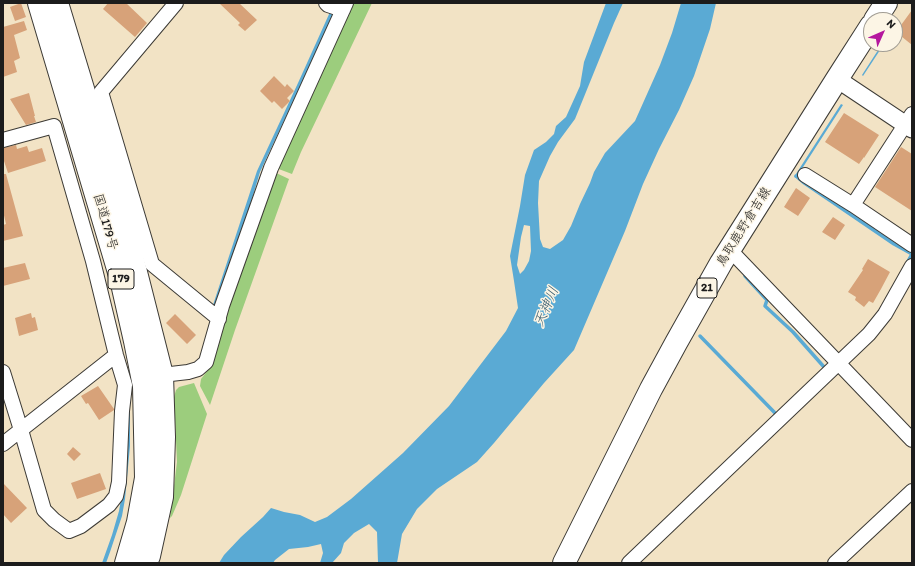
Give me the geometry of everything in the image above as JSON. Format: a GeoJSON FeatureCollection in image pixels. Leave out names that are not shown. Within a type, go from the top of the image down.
{"type":"FeatureCollection","features":[{"type":"Feature","properties":{"kind":"main road","name":"国道179号"},"geometry":{"type":"LineString","coordinates":[[39,3],[121,279],[136,341],[144,386],[146,478],[138,522],[126,563]]}},
{"type":"Feature","properties":{"kind":"main road","name":"国道179号"},"geometry":{"type":"LineString","coordinates":[[57,3],[123,221],[162,375],[164,437],[162,497],[149,556],[146,563]]}},
{"type":"Feature","properties":{"kind":"main road"},"geometry":{"type":"LineString","coordinates":[[880,12],[886,3]]}},
{"type":"Feature","properties":{"kind":"main road","name":"鳥取鹿野倉吉線"},"geometry":{"type":"LineString","coordinates":[[564,563],[673,349],[721,263],[863,38]]}},
{"type":"Feature","properties":{"kind":"street"},"geometry":{"type":"LineString","coordinates":[[176,3],[101,92],[152,264],[219,319]]}},
{"type":"Feature","properties":{"kind":"street"},"geometry":{"type":"LineString","coordinates":[[162,375],[188,372],[198,369],[206,362],[219,319],[271,168],[344,7],[328,5],[326,3]]}},
{"type":"Feature","properties":{"kind":"street"},"geometry":{"type":"LineString","coordinates":[[837,79],[910,123],[853,205]]}},
{"type":"Feature","properties":{"kind":"street"},"geometry":{"type":"LineString","coordinates":[[3,140],[54,126],[93,261],[116,355],[125,385],[122,411],[119,482],[116,496],[109,505],[81,526],[69,531],[54,520],[44,510],[3,372]]}},
{"type":"Feature","properties":{"kind":"street"},"geometry":{"type":"LineString","coordinates":[[805,175],[912,244]]}},
{"type":"Feature","properties":{"kind":"street"},"geometry":{"type":"LineString","coordinates":[[730,250],[912,440]]}},
{"type":"Feature","properties":{"kind":"street"},"geometry":{"type":"LineString","coordinates":[[628,563],[869,334],[885,314],[912,266]]}},
{"type":"Feature","properties":{"kind":"street"},"geometry":{"type":"LineString","coordinates":[[3,444],[116,355]]}},
{"type":"Feature","properties":{"kind":"street"},"geometry":{"type":"LineString","coordinates":[[835,563],[912,491]]}},
{"type":"Feature","properties":{"kind":"green space"},"geometry":{"type":"Polygon","coordinates":[[[353,3],[372,3],[292,174],[276,168],[353,3]]]}},
{"type":"Feature","properties":{"kind":"green space"},"geometry":{"type":"Polygon","coordinates":[[[274,172],[289,179],[210,405],[200,386],[201,379],[208,370],[274,172]]]}},
{"type":"Feature","properties":{"kind":"green space"},"geometry":{"type":"Polygon","coordinates":[[[194,383],[207,414],[181,495],[170,518],[177,462],[174,397],[176,390],[179,387],[194,383]]]}},
{"type":"Feature","properties":{"kind":"water"},"geometry":{"type":"Polygon","coordinates":[[[339,3],[260,172],[218,306],[213,305],[257,171],[330,12],[339,3]]]}},
{"type":"Feature","properties":{"kind":"water","name":"天神川"},"geometry":{"type":"Polygon","coordinates":[[[606,3],[623,3],[575,119],[558,142],[539,181],[538,203],[540,239],[543,247],[550,249],[563,240],[571,226],[594,172],[605,153],[635,121],[660,65],[681,3],[716,3],[710,29],[694,76],[643,184],[625,231],[574,350],[477,462],[437,489],[417,509],[402,534],[397,563],[378,563],[377,532],[369,524],[354,533],[344,543],[341,553],[332,563],[320,563],[323,553],[321,544],[289,549],[273,563],[219,563],[224,555],[241,537],[271,508],[300,515],[315,522],[327,517],[351,499],[403,453],[449,406],[506,331],[518,308],[510,256],[525,175],[534,150],[546,142],[554,134],[556,126],[566,117],[580,86],[584,62],[606,3]],[[524,225],[521,237],[517,265],[520,274],[529,261],[531,251],[530,226],[524,225]]]}},
{"type":"Feature","properties":{"kind":"water"},"geometry":{"type":"Polygon","coordinates":[[[877,52],[879,52],[863,76],[862,75],[877,52]]]}},
{"type":"Feature","properties":{"kind":"water"},"geometry":{"type":"Polygon","coordinates":[[[841,104],[843,105],[796,178],[794,177],[841,104]]]}},
{"type":"Feature","properties":{"kind":"water"},"geometry":{"type":"Polygon","coordinates":[[[127,408],[130,408],[130,446],[125,499],[122,516],[110,552],[106,563],[102,563],[119,511],[125,476],[127,408]]]}},
{"type":"Feature","properties":{"kind":"building"},"geometry":{"type":"Polygon","coordinates":[[[21,3],[26,17],[15,21],[10,7],[21,3]]]}},
{"type":"Feature","properties":{"kind":"building"},"geometry":{"type":"Polygon","coordinates":[[[108,3],[126,3],[147,23],[135,37],[103,9],[108,3]]]}},
{"type":"Feature","properties":{"kind":"building"},"geometry":{"type":"Polygon","coordinates":[[[219,3],[239,3],[257,20],[245,31],[238,25],[240,23],[219,3]]]}},
{"type":"Feature","properties":{"kind":"building"},"geometry":{"type":"Polygon","coordinates":[[[912,10],[912,45],[903,38],[903,22],[912,10]]]}},
{"type":"Feature","properties":{"kind":"building"},"geometry":{"type":"Polygon","coordinates":[[[24,21],[27,30],[14,35],[20,58],[14,61],[17,72],[3,77],[3,27],[24,21]]]}},
{"type":"Feature","properties":{"kind":"building"},"geometry":{"type":"Polygon","coordinates":[[[274,76],[285,87],[287,84],[294,91],[287,98],[290,101],[282,109],[274,101],[272,103],[260,91],[274,76]]]}},
{"type":"Feature","properties":{"kind":"building"},"geometry":{"type":"Polygon","coordinates":[[[29,93],[36,122],[26,125],[10,99],[29,93]]]}},
{"type":"Feature","properties":{"kind":"building"},"geometry":{"type":"Polygon","coordinates":[[[844,113],[879,135],[859,164],[825,142],[844,113]]]}},
{"type":"Feature","properties":{"kind":"building"},"geometry":{"type":"Polygon","coordinates":[[[16,145],[17,149],[27,146],[29,152],[42,148],[46,161],[8,173],[3,158],[3,148],[16,145]]]}},
{"type":"Feature","properties":{"kind":"building"},"geometry":{"type":"Polygon","coordinates":[[[901,147],[912,154],[912,211],[875,187],[901,147]]]}},
{"type":"Feature","properties":{"kind":"building"},"geometry":{"type":"Polygon","coordinates":[[[3,174],[6,174],[23,236],[3,241],[3,225],[6,224],[3,211],[3,174]]]}},
{"type":"Feature","properties":{"kind":"building"},"geometry":{"type":"Polygon","coordinates":[[[796,188],[810,198],[798,216],[784,207],[796,188]]]}},
{"type":"Feature","properties":{"kind":"building"},"geometry":{"type":"Polygon","coordinates":[[[833,217],[845,225],[835,240],[822,232],[833,217]]]}},
{"type":"Feature","properties":{"kind":"building"},"geometry":{"type":"Polygon","coordinates":[[[868,259],[890,272],[873,303],[869,301],[864,307],[855,300],[856,297],[848,292],[863,270],[862,269],[868,259]]]}},
{"type":"Feature","properties":{"kind":"building"},"geometry":{"type":"Polygon","coordinates":[[[25,263],[30,279],[3,286],[3,268],[25,263]]]}},
{"type":"Feature","properties":{"kind":"building"},"geometry":{"type":"Polygon","coordinates":[[[31,313],[32,318],[35,317],[38,330],[19,336],[15,318],[31,313]]]}},
{"type":"Feature","properties":{"kind":"building"},"geometry":{"type":"Polygon","coordinates":[[[175,314],[196,335],[187,344],[166,323],[175,314]]]}},
{"type":"Feature","properties":{"kind":"building"},"geometry":{"type":"Polygon","coordinates":[[[98,386],[114,409],[99,420],[88,403],[86,404],[81,396],[98,386]]]}},
{"type":"Feature","properties":{"kind":"building"},"geometry":{"type":"Polygon","coordinates":[[[73,447],[81,454],[74,461],[67,454],[73,447]]]}},
{"type":"Feature","properties":{"kind":"building"},"geometry":{"type":"Polygon","coordinates":[[[100,473],[106,489],[77,499],[71,483],[100,473]]]}},
{"type":"Feature","properties":{"kind":"building"},"geometry":{"type":"Polygon","coordinates":[[[3,483],[27,508],[11,523],[3,514],[3,483]]]}},
{"type":"Feature","properties":{"kind":"waterway"},"geometry":{"type":"LineString","coordinates":[[796,176],[894,244],[912,254],[907,263]]}},
{"type":"Feature","properties":{"kind":"waterway"},"geometry":{"type":"LineString","coordinates":[[745,276],[767,300],[765,306],[793,332],[824,367]]}},
{"type":"Feature","properties":{"kind":"waterway"},"geometry":{"type":"LineString","coordinates":[[700,336],[776,414]]}}]}
